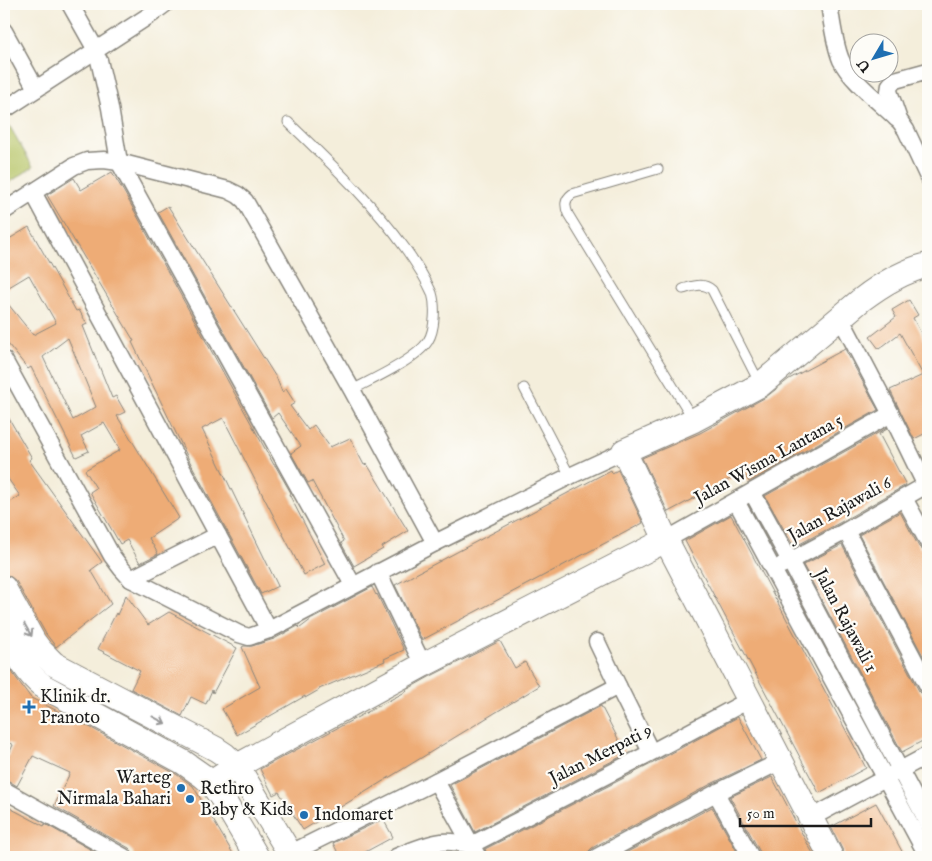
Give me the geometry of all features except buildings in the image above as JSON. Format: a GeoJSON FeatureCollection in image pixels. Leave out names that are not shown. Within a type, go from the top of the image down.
{"type":"FeatureCollection","features":[{"type":"Feature","properties":{"kind":"street"},"geometry":{"type":"LineString","coordinates":[[70,4],[98,55],[110,108],[119,162],[353,585]]}},
{"type":"Feature","properties":{"kind":"street"},"geometry":{"type":"LineString","coordinates":[[829,4],[837,47],[846,70],[899,120],[906,130],[928,177]]}},
{"type":"Feature","properties":{"kind":"street"},"geometry":{"type":"LineString","coordinates":[[4,110],[36,89],[98,55],[155,7]]}},
{"type":"Feature","properties":{"kind":"street"},"geometry":{"type":"LineString","coordinates":[[4,31],[36,89]]}},
{"type":"Feature","properties":{"kind":"street"},"geometry":{"type":"LineString","coordinates":[[899,120],[889,91],[890,84],[895,80],[928,71]]}},
{"type":"Feature","properties":{"kind":"street"},"geometry":{"type":"LineString","coordinates":[[4,211],[74,166],[104,160],[119,162],[228,190],[245,201],[352,390],[435,543]]}},
{"type":"Feature","properties":{"kind":"street"},"geometry":{"type":"LineString","coordinates":[[33,192],[269,630]]}},
{"type":"Feature","properties":{"kind":"street"},"geometry":{"type":"LineString","coordinates":[[4,360],[112,556],[121,568],[132,579],[239,634],[249,637],[269,630],[435,543],[570,476],[694,420],[760,385],[840,317],[883,284],[897,276],[928,265]]}},
{"type":"Feature","properties":{"kind":"street"},"geometry":{"type":"LineString","coordinates":[[840,317],[928,486]]}},
{"type":"Feature","properties":{"kind":"street","name":"Jalan Wisma Lantana 5"},"geometry":{"type":"LineString","coordinates":[[666,540],[891,414]]}},
{"type":"Feature","properties":{"kind":"street"},"geometry":{"type":"LineString","coordinates":[[624,451],[666,540],[832,857]]}},
{"type":"Feature","properties":{"kind":"street","name":"Jalan Rajawali 6"},"geometry":{"type":"LineString","coordinates":[[773,570],[928,486]]}},
{"type":"Feature","properties":{"kind":"street","name":"Jalan Rajawali 1"},"geometry":{"type":"LineString","coordinates":[[752,492],[928,823]]}},
{"type":"Feature","properties":{"kind":"street"},"geometry":{"type":"LineString","coordinates":[[904,498],[928,542]]}},
{"type":"Feature","properties":{"kind":"street"},"geometry":{"type":"LineString","coordinates":[[736,501],[928,857]]}},
{"type":"Feature","properties":{"kind":"street"},"geometry":{"type":"LineString","coordinates":[[846,531],[928,686]]}},
{"type":"Feature","properties":{"kind":"street"},"geometry":{"type":"LineString","coordinates":[[132,579],[218,535]]}},
{"type":"Feature","properties":{"kind":"street"},"geometry":{"type":"LineString","coordinates":[[210,782],[423,665],[666,540]]}},
{"type":"Feature","properties":{"kind":"street"},"geometry":{"type":"LineString","coordinates":[[378,572],[423,665]]}},
{"type":"Feature","properties":{"kind":"street"},"geometry":{"type":"LineString","coordinates":[[5,595],[34,642],[54,664],[224,754],[237,766],[288,856],[618,686]]}},
{"type":"Feature","properties":{"kind":"street"},"geometry":{"type":"LineString","coordinates":[[4,629],[24,666],[43,686],[183,762],[210,782],[224,801],[257,857]]}},
{"type":"Feature","properties":{"kind":"street"},"geometry":{"type":"LineString","coordinates":[[597,642],[648,746]]}},
{"type":"Feature","properties":{"kind":"street","name":"Jalan Merpati 9"},"geometry":{"type":"LineString","coordinates":[[474,851],[643,756],[749,700]]}},
{"type":"Feature","properties":{"kind":"street"},"geometry":{"type":"LineString","coordinates":[[811,818],[928,755]]}},
{"type":"Feature","properties":{"kind":"street"},"geometry":{"type":"LineString","coordinates":[[597,857],[781,760]]}},
{"type":"Feature","properties":{"kind":"street"},"geometry":{"type":"LineString","coordinates":[[436,780],[474,851]]}},
{"type":"Feature","properties":{"kind":"street"},"geometry":{"type":"LineString","coordinates":[[4,790],[124,857]]}},
{"type":"Feature","properties":{"kind":"street"},"geometry":{"type":"LineString","coordinates":[[716,793],[749,856]]}},
{"type":"Feature","properties":{"kind":"street"},"geometry":{"type":"LineString","coordinates":[[396,857],[442,842],[456,842],[474,851]]}},
{"type":"Feature","properties":{"kind":"lane"},"geometry":{"type":"LineString","coordinates":[[288,122],[350,183],[389,226],[415,262],[432,295],[434,322],[432,334],[427,344],[405,361],[352,390]]}},
{"type":"Feature","properties":{"kind":"lane"},"geometry":{"type":"LineString","coordinates":[[658,169],[572,194],[567,199],[565,206],[568,214],[694,420]]}},
{"type":"Feature","properties":{"kind":"lane"},"geometry":{"type":"LineString","coordinates":[[683,289],[704,285],[712,290],[760,385]]}},
{"type":"Feature","properties":{"kind":"lane"},"geometry":{"type":"LineString","coordinates":[[524,388],[570,476]]}},
{"type":"Feature","properties":{"kind":"green space"},"geometry":{"type":"Polygon","coordinates":[[[9,125],[33,167],[4,186],[4,128],[9,125]]]}},
{"type":"Feature","properties":{"kind":"place","name":"Klinik dr. Pranoto"},"geometry":{"type":"Point","coordinates":[29,707]}},
{"type":"Feature","properties":{"kind":"place","name":"Warteg Nirmala Bahari"},"geometry":{"type":"Point","coordinates":[181,788]}},
{"type":"Feature","properties":{"kind":"place","name":"Rethro Baby & Kids"},"geometry":{"type":"Point","coordinates":[190,799]}},
{"type":"Feature","properties":{"kind":"place","name":"Indomaret"},"geometry":{"type":"Point","coordinates":[304,815]}}]}
